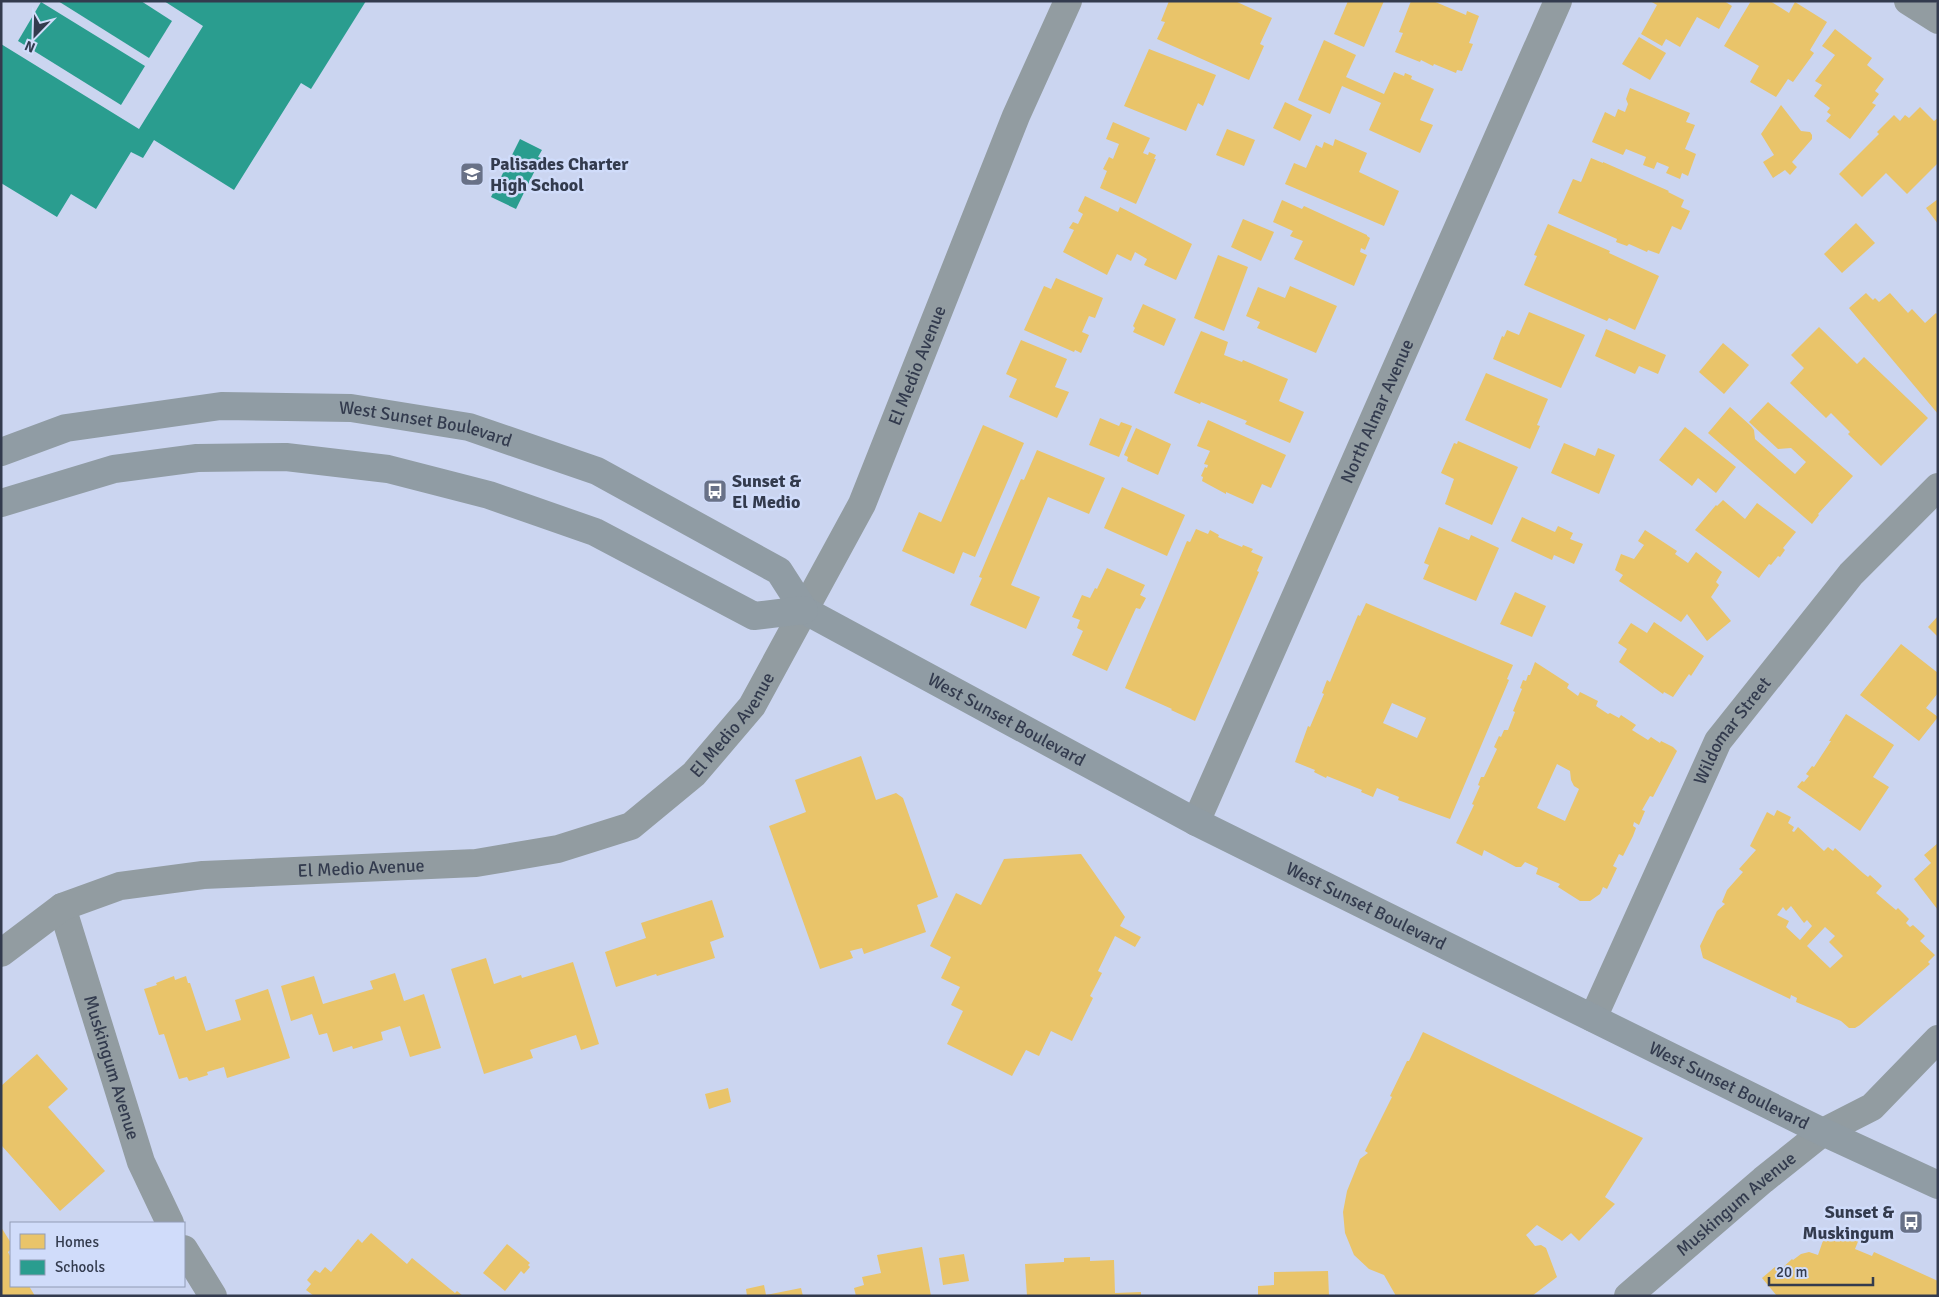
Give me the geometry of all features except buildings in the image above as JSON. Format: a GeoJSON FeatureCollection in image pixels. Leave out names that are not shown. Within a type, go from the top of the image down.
{"type":"FeatureCollection","features":[{"type":"Feature","properties":{"kind":"main road","name":"West Sunset Boulevard"},"geometry":{"type":"LineString","coordinates":[[1,452],[66,428],[221,406],[351,408],[469,427],[596,471],[779,572],[804,610],[1196,822],[1823,1132],[1938,1185]]}},
{"type":"Feature","properties":{"kind":"main road"},"geometry":{"type":"LineString","coordinates":[[1,503],[114,469],[197,458],[286,458],[388,469],[489,495],[595,532],[754,616],[804,610]]}},
{"type":"Feature","properties":{"kind":"street","name":"El Medio Avenue"},"geometry":{"type":"LineString","coordinates":[[1,953],[62,907],[120,886],[203,875],[476,863],[558,849],[631,826],[694,774],[752,706],[862,504],[1016,116],[1068,1]]}},
{"type":"Feature","properties":{"kind":"street","name":"North Almar Avenue"},"geometry":{"type":"LineString","coordinates":[[1196,822],[1558,1]]}},
{"type":"Feature","properties":{"kind":"street"},"geometry":{"type":"LineString","coordinates":[[1908,1],[1938,20]]}},
{"type":"Feature","properties":{"kind":"street","name":"Wildomar Street"},"geometry":{"type":"LineString","coordinates":[[1593,1018],[1718,741],[1851,574],[1938,487]]}},
{"type":"Feature","properties":{"kind":"street","name":"Muskingum Avenue"},"geometry":{"type":"LineString","coordinates":[[62,907],[141,1162],[170,1222]]}},
{"type":"Feature","properties":{"kind":"street","name":"Muskingum Avenue"},"geometry":{"type":"LineString","coordinates":[[1628,1296],[1763,1180],[1823,1132],[1872,1107],[1938,1039]]}},
{"type":"Feature","properties":{"kind":"street"},"geometry":{"type":"LineString","coordinates":[[185,1251],[213,1296]]}},
{"type":"Feature","properties":{"kind":"place","name":"Palisades Charter High School"},"geometry":{"type":"Point","coordinates":[472,174]}},
{"type":"Feature","properties":{"kind":"place","name":"Sunset & El Medio"},"geometry":{"type":"Point","coordinates":[715,491]}},
{"type":"Feature","properties":{"kind":"place","name":"Sunset & Muskingum"},"geometry":{"type":"Point","coordinates":[1911,1222]}}]}
